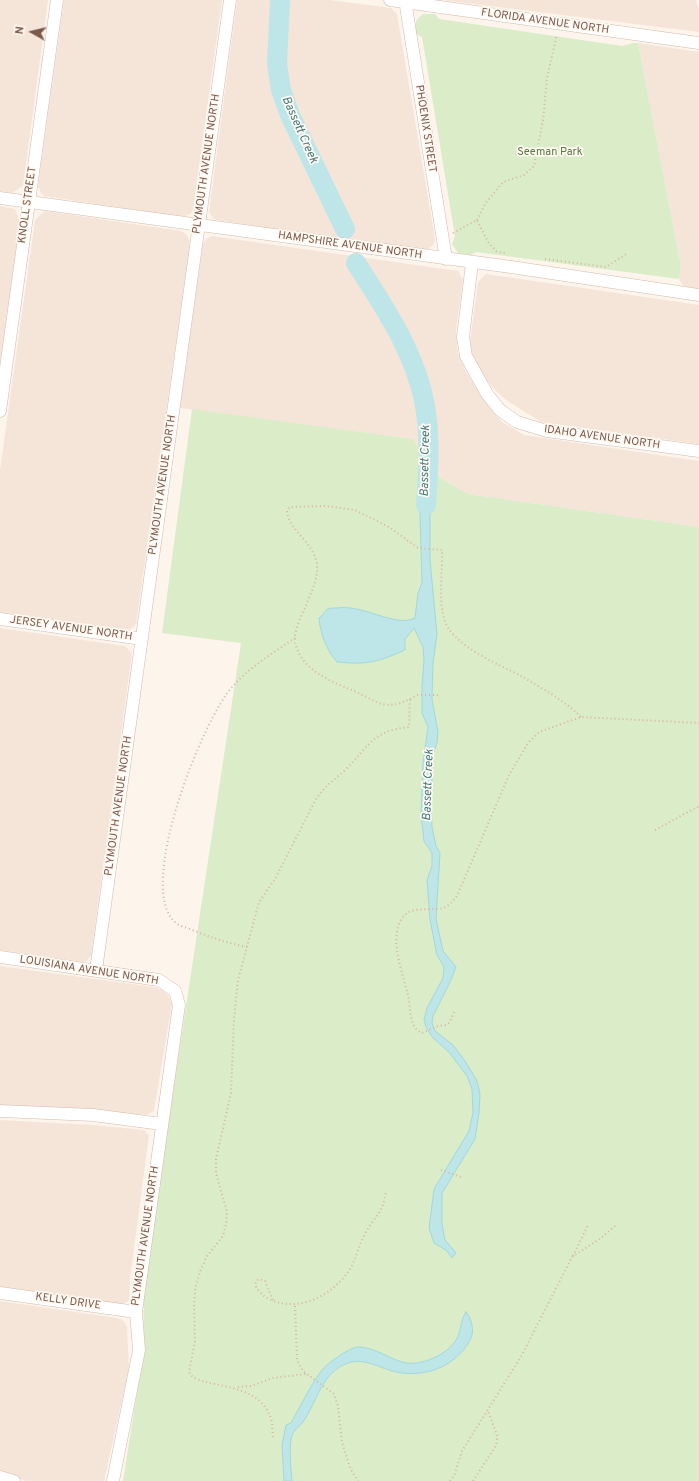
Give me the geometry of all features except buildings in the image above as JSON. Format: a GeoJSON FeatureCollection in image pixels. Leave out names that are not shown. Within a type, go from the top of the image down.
{"type":"FeatureCollection","features":[{"type":"Feature","properties":{"kind":"street","name":"KNOLL STREET"},"geometry":{"type":"LineString","coordinates":[[0,411],[57,0]]}},
{"type":"Feature","properties":{"kind":"street","name":"PLYMOUTH AVENUE NORTH"},"geometry":{"type":"LineString","coordinates":[[96,970],[230,0]]}},
{"type":"Feature","properties":{"kind":"street","name":"FLORIDA AVENUE NORTH"},"geometry":{"type":"LineString","coordinates":[[390,0],[699,43]]}},
{"type":"Feature","properties":{"kind":"street","name":"PHOENIX STREET"},"geometry":{"type":"LineString","coordinates":[[404,1],[446,259]]}},
{"type":"Feature","properties":{"kind":"street","name":"HAMPSHIRE AVENUE NORTH"},"geometry":{"type":"LineString","coordinates":[[0,198],[699,295]]}},
{"type":"Feature","properties":{"kind":"street","name":"IDAHO AVENUE NORTH"},"geometry":{"type":"LineString","coordinates":[[472,263],[463,337],[466,356],[487,394],[500,410],[517,422],[547,431],[699,451]]}},
{"type":"Feature","properties":{"kind":"street","name":"JERSEY AVENUE NORTH"},"geometry":{"type":"LineString","coordinates":[[0,619],[142,639]]}},
{"type":"Feature","properties":{"kind":"street","name":"LOUISIANA AVENUE NORTH"},"geometry":{"type":"LineString","coordinates":[[0,957],[159,980],[175,990]]}},
{"type":"Feature","properties":{"kind":"street","name":"PLYMOUTH AVENUE NORTH"},"geometry":{"type":"LineString","coordinates":[[113,1481],[139,1350],[136,1312],[179,1005],[175,990]]}},
{"type":"Feature","properties":{"kind":"street"},"geometry":{"type":"LineString","coordinates":[[0,1111],[93,1116],[162,1124]]}},
{"type":"Feature","properties":{"kind":"street","name":"KELLY DRIVE"},"geometry":{"type":"LineString","coordinates":[[0,1293],[136,1312]]}},
{"type":"Feature","properties":{"kind":"street"},"geometry":{"type":"LineString","coordinates":[[0,1477],[14,1481]]}},
{"type":"Feature","properties":{"kind":"path"},"geometry":{"type":"LineString","coordinates":[[442,236],[477,220],[486,204],[503,182],[524,175],[534,166],[542,127],[547,78],[559,24]]}},
{"type":"Feature","properties":{"kind":"path"},"geometry":{"type":"LineString","coordinates":[[477,220],[488,242],[497,252],[511,254]]}},
{"type":"Feature","properties":{"kind":"path"},"geometry":{"type":"LineString","coordinates":[[539,258],[606,267],[628,253]]}},
{"type":"Feature","properties":{"kind":"path"},"geometry":{"type":"LineString","coordinates":[[440,698],[437,695],[418,695],[400,704],[388,706],[378,704],[366,695],[331,682],[313,669],[304,659],[296,646],[295,638],[304,608],[312,593],[317,565],[316,557],[306,540],[288,517],[287,511],[290,507],[326,506],[355,510],[389,527],[418,548],[442,550],[441,602],[444,619],[452,633],[466,645],[572,708],[581,717]]}},
{"type":"Feature","properties":{"kind":"path"},"geometry":{"type":"LineString","coordinates":[[247,947],[220,942],[176,923],[166,906],[163,884],[166,848],[172,817],[182,786],[214,715],[232,687],[256,665],[295,638]]}},
{"type":"Feature","properties":{"kind":"path"},"geometry":{"type":"LineString","coordinates":[[273,1437],[272,1420],[267,1409],[255,1398],[236,1388],[198,1380],[191,1376],[189,1372],[195,1341],[194,1302],[196,1285],[201,1269],[208,1256],[223,1236],[226,1224],[227,1212],[216,1173],[216,1159],[229,1104],[238,980],[259,902],[275,879],[312,805],[324,788],[345,770],[364,748],[380,735],[392,729],[409,728],[410,699]]}},
{"type":"Feature","properties":{"kind":"path"},"geometry":{"type":"LineString","coordinates":[[454,1012],[450,1022],[446,1025],[438,1026],[426,1032],[420,1032],[412,1020],[408,995],[399,965],[397,941],[401,920],[407,914],[415,910],[443,908],[450,905],[456,896],[509,775],[528,743],[539,732],[581,717],[699,723]]}},
{"type":"Feature","properties":{"kind":"path"},"geometry":{"type":"LineString","coordinates":[[655,830],[699,806]]}},
{"type":"Feature","properties":{"kind":"path"},"geometry":{"type":"LineString","coordinates":[[440,1170],[461,1177]]}},
{"type":"Feature","properties":{"kind":"path"},"geometry":{"type":"LineString","coordinates":[[273,1300],[265,1281],[259,1279],[256,1281],[256,1287],[262,1294],[273,1300],[281,1304],[295,1306],[323,1295],[338,1285],[349,1272],[364,1235],[384,1206],[386,1190]]}},
{"type":"Feature","properties":{"kind":"path"},"geometry":{"type":"LineString","coordinates":[[450,1481],[454,1476],[462,1451],[522,1355],[588,1225]]}},
{"type":"Feature","properties":{"kind":"path"},"geometry":{"type":"LineString","coordinates":[[572,1257],[601,1238],[615,1226]]}},
{"type":"Feature","properties":{"kind":"path"},"geometry":{"type":"LineString","coordinates":[[295,1306],[297,1360],[306,1374],[334,1394],[338,1406],[342,1442],[350,1468],[358,1481]]}},
{"type":"Feature","properties":{"kind":"path"},"geometry":{"type":"LineString","coordinates":[[236,1388],[251,1386],[273,1378],[306,1374]]}},
{"type":"Feature","properties":{"kind":"path"},"geometry":{"type":"LineString","coordinates":[[473,1481],[496,1447],[498,1441],[488,1411]]}},
{"type":"Feature","properties":{"kind":"shaded area"},"geometry":{"type":"Polygon","coordinates":[[[0,0],[48,0],[23,186],[12,193],[0,191],[0,0]]]}},
{"type":"Feature","properties":{"kind":"shaded area"},"geometry":{"type":"Polygon","coordinates":[[[64,0],[222,0],[193,210],[190,214],[182,217],[44,196],[41,193],[38,186],[64,0]]]}},
{"type":"Feature","properties":{"kind":"shaded area"},"geometry":{"type":"Polygon","coordinates":[[[237,0],[330,0],[391,8],[397,14],[435,239],[433,245],[426,251],[216,220],[212,217],[209,212],[237,0]]]}},
{"type":"Feature","properties":{"kind":"shaded area"},"geometry":{"type":"Polygon","coordinates":[[[442,0],[696,0],[699,10],[699,32],[442,0]]]}},
{"type":"Feature","properties":{"kind":"shaded area"},"geometry":{"type":"Polygon","coordinates":[[[638,43],[699,52],[699,290],[685,288],[679,279],[681,266],[638,43]]]}},
{"type":"Feature","properties":{"kind":"shaded area"},"geometry":{"type":"Polygon","coordinates":[[[0,206],[15,209],[20,222],[0,365],[0,206]]]}},
{"type":"Feature","properties":{"kind":"shaded area"},"geometry":{"type":"Polygon","coordinates":[[[45,211],[181,231],[187,235],[190,243],[136,624],[131,629],[125,630],[0,612],[0,470],[35,220],[45,211]]]}},
{"type":"Feature","properties":{"kind":"shaded area"},"geometry":{"type":"Polygon","coordinates":[[[212,236],[458,271],[463,280],[456,330],[458,353],[466,372],[486,403],[502,422],[524,435],[699,461],[699,527],[468,494],[439,477],[413,439],[180,408],[203,244],[206,239],[212,236]]]}},
{"type":"Feature","properties":{"kind":"shaded area"},"geometry":{"type":"Polygon","coordinates":[[[486,274],[699,305],[699,444],[541,422],[506,400],[492,387],[481,372],[472,354],[470,341],[478,282],[486,274]]]}},
{"type":"Feature","properties":{"kind":"shaded area"},"geometry":{"type":"Polygon","coordinates":[[[0,628],[125,646],[132,653],[91,955],[82,963],[0,950],[0,628]]]}},
{"type":"Feature","properties":{"kind":"shaded area"},"geometry":{"type":"Polygon","coordinates":[[[0,966],[154,987],[162,990],[168,995],[172,1003],[154,1111],[146,1115],[82,1109],[0,1106],[0,966]]]}},
{"type":"Feature","properties":{"kind":"shaded area"},"geometry":{"type":"Polygon","coordinates":[[[0,1120],[93,1125],[144,1130],[149,1135],[130,1279],[129,1299],[127,1302],[122,1304],[0,1287],[0,1120]]]}},
{"type":"Feature","properties":{"kind":"shaded area"},"geometry":{"type":"Polygon","coordinates":[[[0,1301],[117,1318],[124,1321],[127,1327],[129,1369],[104,1481],[26,1481],[0,1472],[0,1301]]]}},
{"type":"Feature","properties":{"kind":"green space","name":"Seeman Park"},"geometry":{"type":"Polygon","coordinates":[[[423,14],[435,14],[439,19],[622,46],[638,43],[681,266],[679,279],[476,252],[471,255],[458,253],[452,244],[455,236],[422,37],[416,34],[415,31],[417,20],[423,14]]]}},
{"type":"Feature","properties":{"kind":"green space"},"geometry":{"type":"Polygon","coordinates":[[[192,409],[413,439],[439,477],[468,494],[699,527],[699,1481],[123,1481],[143,1355],[144,1284],[241,643],[162,633],[192,409]]]}},
{"type":"Feature","properties":{"kind":"water"},"geometry":{"type":"Polygon","coordinates":[[[424,478],[436,481],[430,509],[430,560],[437,634],[433,663],[432,699],[438,732],[437,743],[433,754],[431,804],[432,827],[436,846],[440,853],[436,919],[443,951],[456,967],[433,1016],[432,1023],[435,1031],[453,1045],[465,1061],[477,1081],[480,1094],[475,1139],[442,1193],[442,1224],[445,1240],[456,1253],[452,1258],[446,1250],[434,1243],[429,1228],[434,1189],[469,1131],[473,1113],[472,1089],[467,1076],[449,1052],[433,1038],[426,1027],[424,1019],[427,1008],[443,978],[444,967],[437,955],[430,920],[427,880],[432,866],[432,853],[424,841],[421,814],[423,763],[428,727],[422,713],[423,647],[414,628],[405,639],[405,650],[372,662],[337,662],[330,653],[325,642],[319,618],[329,609],[347,608],[358,609],[398,620],[415,618],[418,593],[422,583],[420,514],[424,478]]]}},
{"type":"Feature","properties":{"kind":"water"},"geometry":{"type":"Polygon","coordinates":[[[466,1312],[470,1318],[472,1326],[472,1337],[464,1350],[456,1358],[437,1369],[426,1372],[403,1373],[392,1371],[367,1362],[356,1361],[341,1366],[333,1372],[322,1387],[303,1422],[295,1430],[291,1437],[290,1449],[292,1481],[284,1481],[282,1445],[286,1425],[291,1423],[313,1384],[327,1365],[346,1352],[358,1347],[370,1349],[402,1362],[415,1363],[429,1360],[448,1349],[455,1341],[466,1312]]]}},
{"type":"Feature","properties":{"kind":"waterway","name":"Bassett Creek"},"geometry":{"type":"LineString","coordinates":[[280,1],[277,64],[281,90],[290,115],[345,229]]}},
{"type":"Feature","properties":{"kind":"waterway","name":"Bassett Creek"},"geometry":{"type":"LineString","coordinates":[[356,263],[391,318],[418,377],[428,431],[426,505]]}}]}
